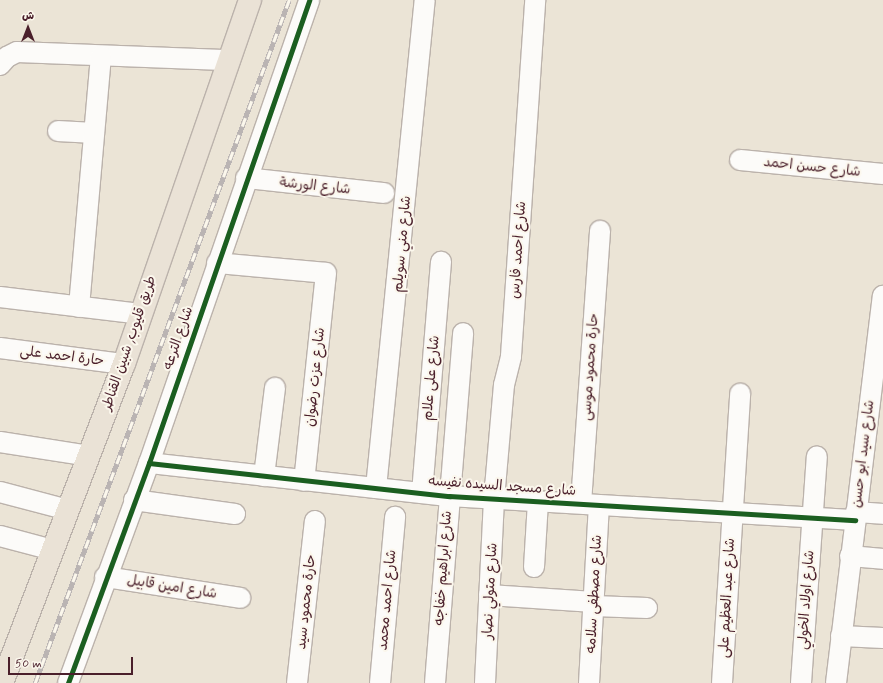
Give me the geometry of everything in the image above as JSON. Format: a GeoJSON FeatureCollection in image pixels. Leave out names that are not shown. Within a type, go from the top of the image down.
{"type":"FeatureCollection","features":[{"type":"Feature","properties":{"kind":"main road","name":"طريق قليوب, شبين القناطر"},"geometry":{"type":"LineString","coordinates":[[2,683],[124,364],[140,314],[250,0]]}},
{"type":"Feature","properties":{"kind":"street","name":"شارع الترعه"},"geometry":{"type":"LineString","coordinates":[[68,683],[105,577],[149,463],[246,178],[309,0]]}},
{"type":"Feature","properties":{"kind":"street","name":"شارع مني سويلم"},"geometry":{"type":"LineString","coordinates":[[376,488],[426,0]]}},
{"type":"Feature","properties":{"kind":"street","name":"شارع احمد فارس"},"geometry":{"type":"LineString","coordinates":[[494,499],[504,385],[511,356],[535,0]]}},
{"type":"Feature","properties":{"kind":"street"},"geometry":{"type":"LineString","coordinates":[[0,65],[7,57],[17,52],[230,60]]}},
{"type":"Feature","properties":{"kind":"street"},"geometry":{"type":"LineString","coordinates":[[79,307],[101,56]]}},
{"type":"Feature","properties":{"kind":"street"},"geometry":{"type":"LineString","coordinates":[[58,131],[94,133]]}},
{"type":"Feature","properties":{"kind":"street","name":"شارع حسن احمد"},"geometry":{"type":"LineString","coordinates":[[740,160],[883,174]]}},
{"type":"Feature","properties":{"kind":"street","name":"شارع الورشة"},"geometry":{"type":"LineString","coordinates":[[246,178],[384,194]]}},
{"type":"Feature","properties":{"kind":"street","name":"حارة محمود موسى"},"geometry":{"type":"LineString","coordinates":[[590,504],[600,231]]}},
{"type":"Feature","properties":{"kind":"street","name":"شارع على علام"},"geometry":{"type":"LineString","coordinates":[[422,493],[441,262]]}},
{"type":"Feature","properties":{"kind":"street","name":"شارع عزت رضوان"},"geometry":{"type":"LineString","coordinates":[[217,263],[326,273],[304,481]]}},
{"type":"Feature","properties":{"kind":"street","name":"شارع سيد ابو حسن"},"geometry":{"type":"LineString","coordinates":[[836,683],[850,556],[883,296]]}},
{"type":"Feature","properties":{"kind":"street"},"geometry":{"type":"LineString","coordinates":[[0,297],[140,314]]}},
{"type":"Feature","properties":{"kind":"street","name":"شارع ابراهيم خفاجه"},"geometry":{"type":"LineString","coordinates":[[435,683],[463,332]]}},
{"type":"Feature","properties":{"kind":"street","name":"حارة احمد على"},"geometry":{"type":"LineString","coordinates":[[0,348],[124,364]]}},
{"type":"Feature","properties":{"kind":"street"},"geometry":{"type":"LineString","coordinates":[[264,476],[275,388]]}},
{"type":"Feature","properties":{"kind":"street","name":"شارع عبد العظيم على"},"geometry":{"type":"LineString","coordinates":[[722,683],[740,394]]}},
{"type":"Feature","properties":{"kind":"street"},"geometry":{"type":"LineString","coordinates":[[0,442],[89,456]]}},
{"type":"Feature","properties":{"kind":"street","name":"شارع اولاد الخولي"},"geometry":{"type":"LineString","coordinates":[[801,683],[817,457]]}},
{"type":"Feature","properties":{"kind":"street","name":"شارع مسجد السيده نفيسه"},"geometry":{"type":"LineString","coordinates":[[149,463],[449,496],[812,517],[883,514]]}},
{"type":"Feature","properties":{"kind":"street"},"geometry":{"type":"LineString","coordinates":[[0,492],[68,510]]}},
{"type":"Feature","properties":{"kind":"street","name":"شارع متولي نصار"},"geometry":{"type":"LineString","coordinates":[[485,683],[494,499]]}},
{"type":"Feature","properties":{"kind":"street"},"geometry":{"type":"LineString","coordinates":[[134,500],[235,514]]}},
{"type":"Feature","properties":{"kind":"street","name":"شارع مسجد السيده نفيسه"},"geometry":{"type":"LineString","coordinates":[[534,567],[538,501]]}},
{"type":"Feature","properties":{"kind":"street","name":"شارع مصطفى سلامه"},"geometry":{"type":"LineString","coordinates":[[589,683],[594,604],[590,504]]}},
{"type":"Feature","properties":{"kind":"street","name":"شارع احمد محمد"},"geometry":{"type":"LineString","coordinates":[[380,683],[395,517]]}},
{"type":"Feature","properties":{"kind":"street","name":"حارة محمود سيد"},"geometry":{"type":"LineString","coordinates":[[297,683],[315,521]]}},
{"type":"Feature","properties":{"kind":"street"},"geometry":{"type":"LineString","coordinates":[[0,536],[53,550]]}},
{"type":"Feature","properties":{"kind":"street"},"geometry":{"type":"LineString","coordinates":[[850,556],[883,559]]}},
{"type":"Feature","properties":{"kind":"street","name":"شارع امين قابيل"},"geometry":{"type":"LineString","coordinates":[[105,577],[240,598]]}},
{"type":"Feature","properties":{"kind":"street"},"geometry":{"type":"LineString","coordinates":[[490,595],[647,608]]}},
{"type":"Feature","properties":{"kind":"street"},"geometry":{"type":"LineString","coordinates":[[841,636],[883,638]]}},
{"type":"Feature","properties":{"kind":"railway"},"geometry":{"type":"LineString","coordinates":[[35,683],[289,0]]}},
{"type":"Feature","properties":{"kind":"cycle path"},"geometry":{"type":"LineString","coordinates":[[68,683],[149,463],[309,0]]}},
{"type":"Feature","properties":{"kind":"cycle path"},"geometry":{"type":"LineString","coordinates":[[149,463],[449,496],[855,520]]}}]}
